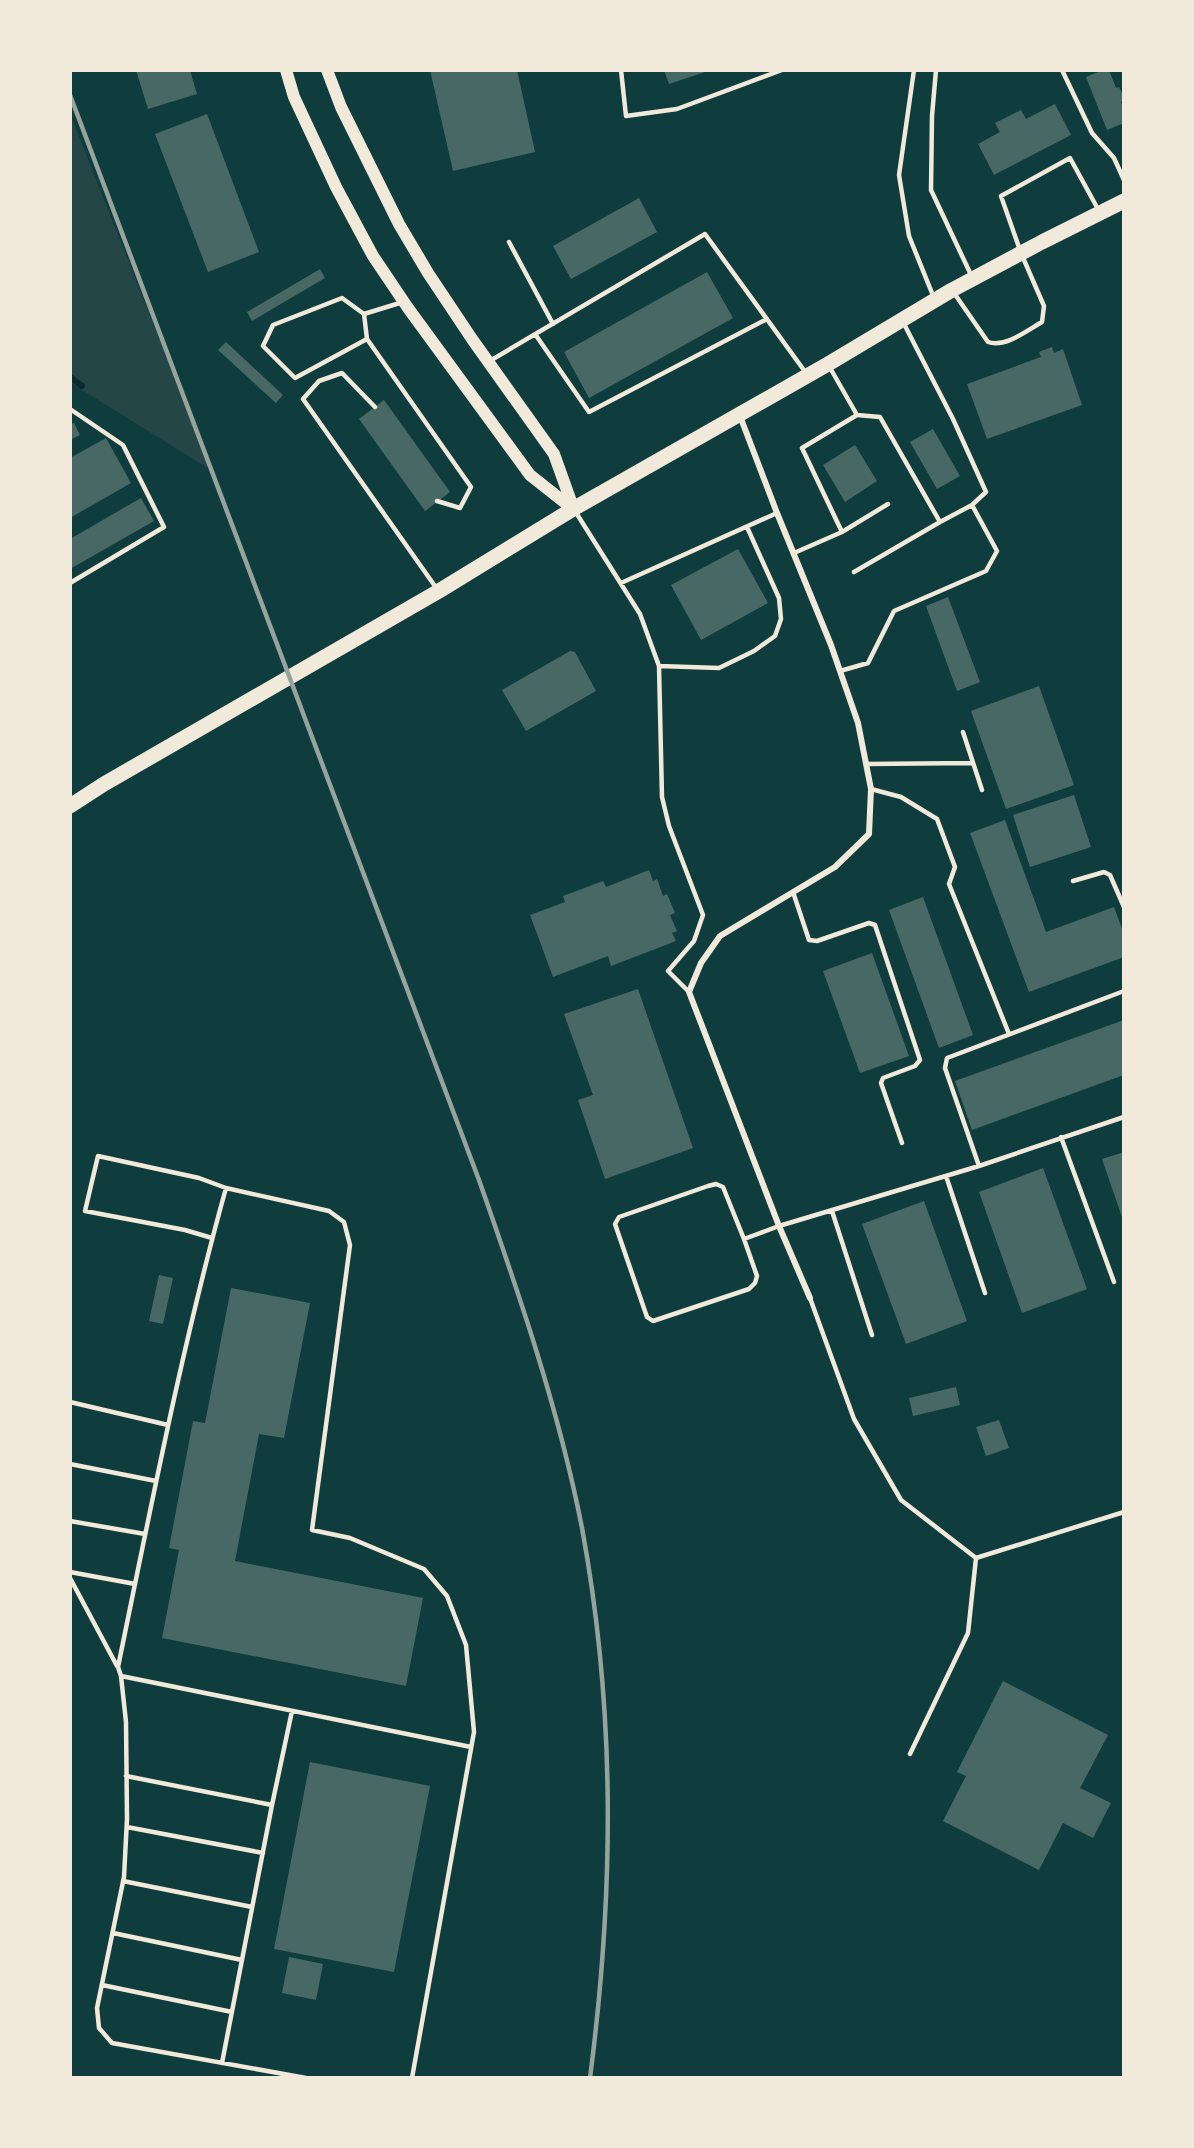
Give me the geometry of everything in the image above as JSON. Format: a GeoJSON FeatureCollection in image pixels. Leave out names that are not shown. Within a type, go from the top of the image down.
{"type":"FeatureCollection","features":[{"type":"Feature","properties":{"kind":"main road"},"geometry":{"type":"LineString","coordinates":[[286,70],[294,97],[336,187],[373,256],[530,475],[573,509]]}},
{"type":"Feature","properties":{"kind":"main road"},"geometry":{"type":"LineString","coordinates":[[327,70],[341,107],[399,224],[428,273],[554,454],[573,509]]}},
{"type":"Feature","properties":{"kind":"main road"},"geometry":{"type":"LineString","coordinates":[[70,806],[104,784],[439,591],[573,509],[828,364],[952,290],[1124,201]]}},
{"type":"Feature","properties":{"kind":"street"},"geometry":{"type":"LineString","coordinates":[[740,414],[840,671],[858,723],[871,789],[870,834],[835,867],[720,936],[700,963],[689,992],[779,1226],[810,1298]]}},
{"type":"Feature","properties":{"kind":"lane"},"geometry":{"type":"LineString","coordinates":[[621,70],[626,116],[677,109],[782,70]]}},
{"type":"Feature","properties":{"kind":"lane"},"geometry":{"type":"LineString","coordinates":[[914,70],[898,175],[909,236],[935,300]]}},
{"type":"Feature","properties":{"kind":"lane"},"geometry":{"type":"LineString","coordinates":[[936,70],[932,116],[931,190],[973,279]]}},
{"type":"Feature","properties":{"kind":"lane"},"geometry":{"type":"LineString","coordinates":[[1062,70],[1092,133],[1114,158],[1124,180]]}},
{"type":"Feature","properties":{"kind":"lane"},"geometry":{"type":"LineString","coordinates":[[952,290],[988,342],[996,345],[1005,342],[1042,322],[1044,306],[1021,253],[1001,196],[1071,159],[1100,213]]}},
{"type":"Feature","properties":{"kind":"lane"},"geometry":{"type":"LineString","coordinates":[[488,362],[705,234],[807,375]]}},
{"type":"Feature","properties":{"kind":"lane"},"geometry":{"type":"LineString","coordinates":[[509,242],[552,324]]}},
{"type":"Feature","properties":{"kind":"lane"},"geometry":{"type":"LineString","coordinates":[[367,339],[295,378],[262,346],[273,325],[342,298],[364,314],[367,339],[471,487],[460,508],[437,501]]}},
{"type":"Feature","properties":{"kind":"lane"},"geometry":{"type":"LineString","coordinates":[[364,314],[404,301]]}},
{"type":"Feature","properties":{"kind":"lane"},"geometry":{"type":"LineString","coordinates":[[535,334],[589,412],[767,319]]}},
{"type":"Feature","properties":{"kind":"lane"},"geometry":{"type":"LineString","coordinates":[[854,572],[972,505],[986,492],[902,319]]}},
{"type":"Feature","properties":{"kind":"lane"},"geometry":{"type":"LineString","coordinates":[[828,364],[857,415]]}},
{"type":"Feature","properties":{"kind":"lane"},"geometry":{"type":"LineString","coordinates":[[375,407],[342,373],[319,381],[303,399],[439,591]]}},
{"type":"Feature","properties":{"kind":"lane"},"geometry":{"type":"LineString","coordinates":[[70,409],[123,445],[164,527],[70,583]]}},
{"type":"Feature","properties":{"kind":"lane"},"geometry":{"type":"LineString","coordinates":[[842,532],[802,448],[857,415],[880,417],[940,522]]}},
{"type":"Feature","properties":{"kind":"lane"},"geometry":{"type":"LineString","coordinates":[[794,553],[842,532],[888,504]]}},
{"type":"Feature","properties":{"kind":"lane"},"geometry":{"type":"LineString","coordinates":[[840,671],[868,663],[894,611],[986,571],[997,551],[972,505]]}},
{"type":"Feature","properties":{"kind":"lane"},"geometry":{"type":"LineString","coordinates":[[573,509],[640,614],[659,666],[662,797],[669,826],[703,915],[694,941],[668,970],[689,992]]}},
{"type":"Feature","properties":{"kind":"lane"},"geometry":{"type":"LineString","coordinates":[[621,583],[777,513]]}},
{"type":"Feature","properties":{"kind":"lane"},"geometry":{"type":"LineString","coordinates":[[659,666],[719,668],[754,651],[775,636],[782,619],[779,598],[747,527]]}},
{"type":"Feature","properties":{"kind":"lane"},"geometry":{"type":"LineString","coordinates":[[963,732],[982,790]]}},
{"type":"Feature","properties":{"kind":"lane"},"geometry":{"type":"LineString","coordinates":[[866,764],[973,763]]}},
{"type":"Feature","properties":{"kind":"lane"},"geometry":{"type":"LineString","coordinates":[[871,789],[901,797],[937,819],[955,867],[949,884],[1009,1034]]}},
{"type":"Feature","properties":{"kind":"lane"},"geometry":{"type":"LineString","coordinates":[[1073,881],[1104,872],[1110,875],[1124,907]]}},
{"type":"Feature","properties":{"kind":"lane"},"geometry":{"type":"LineString","coordinates":[[793,892],[809,940],[817,941],[869,923],[875,925],[920,1060],[915,1066],[883,1078],[881,1083],[902,1143]]}},
{"type":"Feature","properties":{"kind":"lane"},"geometry":{"type":"LineString","coordinates":[[979,1166],[945,1068],[947,1058],[1124,991]]}},
{"type":"Feature","properties":{"kind":"lane"},"geometry":{"type":"LineString","coordinates":[[744,1239],[779,1226],[979,1166],[1124,1117]]}},
{"type":"Feature","properties":{"kind":"lane"},"geometry":{"type":"LineString","coordinates":[[1061,1137],[1114,1282]]}},
{"type":"Feature","properties":{"kind":"lane"},"geometry":{"type":"LineString","coordinates":[[212,1238],[185,1230],[85,1211],[98,1156],[199,1178],[226,1188],[329,1211],[344,1222],[350,1245],[312,1530],[350,1538],[424,1569],[447,1596],[466,1645],[474,1732],[412,2078]]}},
{"type":"Feature","properties":{"kind":"lane"},"geometry":{"type":"LineString","coordinates":[[946,1176],[985,1293]]}},
{"type":"Feature","properties":{"kind":"lane"},"geometry":{"type":"LineString","coordinates":[[716,1185],[723,1187],[744,1239],[757,1276],[755,1283],[749,1289],[653,1321],[647,1317],[615,1224],[619,1216],[716,1185]]}},
{"type":"Feature","properties":{"kind":"lane"},"geometry":{"type":"LineString","coordinates":[[118,1667],[168,1425],[226,1188]]}},
{"type":"Feature","properties":{"kind":"lane"},"geometry":{"type":"LineString","coordinates":[[832,1211],[872,1335]]}},
{"type":"Feature","properties":{"kind":"lane"},"geometry":{"type":"LineString","coordinates":[[810,1298],[854,1419],[901,1500],[976,1558]]}},
{"type":"Feature","properties":{"kind":"lane"},"geometry":{"type":"LineString","coordinates":[[70,1402],[168,1425]]}},
{"type":"Feature","properties":{"kind":"lane"},"geometry":{"type":"LineString","coordinates":[[70,1464],[156,1481]]}},
{"type":"Feature","properties":{"kind":"lane"},"geometry":{"type":"LineString","coordinates":[[976,1558],[1124,1512]]}},
{"type":"Feature","properties":{"kind":"lane"},"geometry":{"type":"LineString","coordinates":[[70,1521],[145,1534]]}},
{"type":"Feature","properties":{"kind":"lane"},"geometry":{"type":"LineString","coordinates":[[910,1754],[968,1633],[976,1558]]}},
{"type":"Feature","properties":{"kind":"lane"},"geometry":{"type":"LineString","coordinates":[[70,1572],[135,1584]]}},
{"type":"Feature","properties":{"kind":"lane"},"geometry":{"type":"LineString","coordinates":[[70,1578],[118,1667],[126,1722],[127,1827],[123,1881],[98,2008],[99,2028],[112,2043],[306,2078]]}},
{"type":"Feature","properties":{"kind":"lane"},"geometry":{"type":"LineString","coordinates":[[121,1676],[471,1748]]}},
{"type":"Feature","properties":{"kind":"lane"},"geometry":{"type":"LineString","coordinates":[[222,2063],[292,1711]]}},
{"type":"Feature","properties":{"kind":"lane"},"geometry":{"type":"LineString","coordinates":[[126,1776],[272,1804]]}},
{"type":"Feature","properties":{"kind":"lane"},"geometry":{"type":"LineString","coordinates":[[127,1827],[262,1853]]}},
{"type":"Feature","properties":{"kind":"lane"},"geometry":{"type":"LineString","coordinates":[[123,1881],[252,1907]]}},
{"type":"Feature","properties":{"kind":"lane"},"geometry":{"type":"LineString","coordinates":[[113,1933],[242,1960]]}},
{"type":"Feature","properties":{"kind":"lane"},"geometry":{"type":"LineString","coordinates":[[102,1985],[232,2012]]}},
{"type":"Feature","properties":{"kind":"shaded area"},"geometry":{"type":"Polygon","coordinates":[[[71,116],[211,470],[71,383],[71,116]]]}},
{"type":"Feature","properties":{"kind":"building"},"geometry":{"type":"Polygon","coordinates":[[[136,70],[190,70],[197,94],[148,109],[136,70]]]}},
{"type":"Feature","properties":{"kind":"building"},"geometry":{"type":"Polygon","coordinates":[[[430,70],[517,70],[535,152],[453,171],[430,70]]]}},
{"type":"Feature","properties":{"kind":"building"},"geometry":{"type":"Polygon","coordinates":[[[664,70],[708,70],[708,71],[669,84],[664,70]]]}},
{"type":"Feature","properties":{"kind":"building"},"geometry":{"type":"Polygon","coordinates":[[[1109,70],[1116,88],[1119,87],[1124,97],[1124,101],[1121,102],[1124,108],[1124,123],[1107,130],[1086,77],[1109,70]]]}},
{"type":"Feature","properties":{"kind":"building"},"geometry":{"type":"Polygon","coordinates":[[[1055,104],[1071,135],[994,175],[978,144],[1000,132],[995,123],[1021,110],[1026,119],[1055,104]]]}},
{"type":"Feature","properties":{"kind":"building"},"geometry":{"type":"Polygon","coordinates":[[[207,114],[259,252],[208,272],[155,134],[207,114]]]}},
{"type":"Feature","properties":{"kind":"building"},"geometry":{"type":"Polygon","coordinates":[[[639,198],[657,232],[571,279],[553,246],[639,198]]]}},
{"type":"Feature","properties":{"kind":"building"},"geometry":{"type":"Polygon","coordinates":[[[320,269],[325,278],[252,321],[247,312],[320,269]]]}},
{"type":"Feature","properties":{"kind":"building"},"geometry":{"type":"Polygon","coordinates":[[[707,272],[733,318],[589,398],[564,352],[707,272]]]}},
{"type":"Feature","properties":{"kind":"building"},"geometry":{"type":"Polygon","coordinates":[[[226,342],[283,395],[276,403],[218,350],[226,342]]]}},
{"type":"Feature","properties":{"kind":"building"},"geometry":{"type":"Polygon","coordinates":[[[1052,347],[1054,353],[1063,349],[1082,405],[987,439],[967,384],[1041,357],[1039,352],[1052,347]]]}},
{"type":"Feature","properties":{"kind":"building"},"geometry":{"type":"Polygon","coordinates":[[[384,400],[450,492],[425,511],[359,419],[384,400]]]}},
{"type":"Feature","properties":{"kind":"building"},"geometry":{"type":"Polygon","coordinates":[[[74,423],[80,435],[70,440],[70,424],[74,423]]]}},
{"type":"Feature","properties":{"kind":"building"},"geometry":{"type":"Polygon","coordinates":[[[933,429],[960,476],[937,489],[910,442],[933,429]]]}},
{"type":"Feature","properties":{"kind":"building"},"geometry":{"type":"Polygon","coordinates":[[[106,438],[131,483],[70,518],[70,458],[106,438]]]}},
{"type":"Feature","properties":{"kind":"building"},"geometry":{"type":"Polygon","coordinates":[[[855,445],[877,481],[845,502],[823,465],[855,445]]]}},
{"type":"Feature","properties":{"kind":"building"},"geometry":{"type":"Polygon","coordinates":[[[141,498],[154,521],[70,569],[70,539],[141,498]]]}},
{"type":"Feature","properties":{"kind":"building"},"geometry":{"type":"Polygon","coordinates":[[[738,549],[768,603],[701,640],[671,585],[738,549]]]}},
{"type":"Feature","properties":{"kind":"building"},"geometry":{"type":"Polygon","coordinates":[[[948,597],[980,682],[957,691],[926,606],[948,597]]]}},
{"type":"Feature","properties":{"kind":"building"},"geometry":{"type":"Polygon","coordinates":[[[570,651],[575,652],[596,691],[526,731],[502,690],[570,651]]]}},
{"type":"Feature","properties":{"kind":"building"},"geometry":{"type":"Polygon","coordinates":[[[1039,686],[1074,785],[1006,809],[971,711],[1039,686]]]}},
{"type":"Feature","properties":{"kind":"building"},"geometry":{"type":"Polygon","coordinates":[[[1074,795],[1091,847],[1030,867],[1013,815],[1074,795]]]}},
{"type":"Feature","properties":{"kind":"building"},"geometry":{"type":"Polygon","coordinates":[[[1005,820],[1046,932],[1114,907],[1124,934],[1124,957],[1029,992],[970,833],[1005,820]]]}},
{"type":"Feature","properties":{"kind":"building"},"geometry":{"type":"Polygon","coordinates":[[[649,870],[653,881],[657,879],[663,896],[667,894],[675,913],[670,915],[677,931],[672,933],[676,941],[611,966],[608,956],[553,977],[530,915],[565,902],[563,896],[603,881],[606,887],[649,870]]]}},
{"type":"Feature","properties":{"kind":"building"},"geometry":{"type":"Polygon","coordinates":[[[923,897],[973,1035],[939,1048],[889,910],[923,897]]]}},
{"type":"Feature","properties":{"kind":"building"},"geometry":{"type":"Polygon","coordinates":[[[872,953],[909,1056],[860,1073],[823,971],[872,953]]]}},
{"type":"Feature","properties":{"kind":"building"},"geometry":{"type":"Polygon","coordinates":[[[638,989],[693,1148],[605,1179],[578,1100],[593,1095],[564,1014],[638,989]]]}},
{"type":"Feature","properties":{"kind":"building"},"geometry":{"type":"Polygon","coordinates":[[[1124,1020],[1124,1075],[972,1130],[955,1081],[1124,1020]]]}},
{"type":"Feature","properties":{"kind":"building"},"geometry":{"type":"Polygon","coordinates":[[[1124,1152],[1124,1220],[1123,1220],[1102,1159],[1124,1152]]]}},
{"type":"Feature","properties":{"kind":"building"},"geometry":{"type":"Polygon","coordinates":[[[1043,1168],[1087,1289],[1022,1313],[979,1192],[1043,1168]]]}},
{"type":"Feature","properties":{"kind":"building"},"geometry":{"type":"Polygon","coordinates":[[[924,1201],[967,1321],[906,1344],[862,1224],[924,1201]]]}},
{"type":"Feature","properties":{"kind":"building"},"geometry":{"type":"Polygon","coordinates":[[[159,1275],[173,1278],[163,1324],[149,1321],[159,1275]]]}},
{"type":"Feature","properties":{"kind":"building"},"geometry":{"type":"Polygon","coordinates":[[[231,1288],[310,1303],[284,1438],[259,1434],[235,1561],[423,1598],[406,1686],[162,1638],[179,1550],[169,1548],[193,1421],[205,1423],[231,1288]]]}},
{"type":"Feature","properties":{"kind":"building"},"geometry":{"type":"Polygon","coordinates":[[[956,1387],[960,1405],[913,1416],[909,1398],[956,1387]]]}},
{"type":"Feature","properties":{"kind":"building"},"geometry":{"type":"Polygon","coordinates":[[[999,1420],[1009,1448],[986,1456],[976,1427],[999,1420]]]}},
{"type":"Feature","properties":{"kind":"building"},"geometry":{"type":"Polygon","coordinates":[[[1003,1681],[1108,1735],[1080,1788],[1111,1803],[1093,1838],[1063,1823],[1039,1870],[943,1821],[966,1776],[957,1772],[1003,1681]]]}},
{"type":"Feature","properties":{"kind":"building"},"geometry":{"type":"Polygon","coordinates":[[[310,1762],[430,1786],[394,1972],[274,1949],[310,1762]]]}},
{"type":"Feature","properties":{"kind":"building"},"geometry":{"type":"Polygon","coordinates":[[[289,1957],[323,1964],[316,2000],[282,1993],[289,1957]]]}},
{"type":"Feature","properties":{"kind":"waterway"},"geometry":{"type":"LineString","coordinates":[[70,377],[82,386]]}},
{"type":"Feature","properties":{"kind":"railway"},"geometry":{"type":"LineString","coordinates":[[70,95],[479,1180],[523,1309],[562,1440],[582,1528],[593,1597],[606,1734],[608,1803],[604,1940],[590,2078]]}}]}
